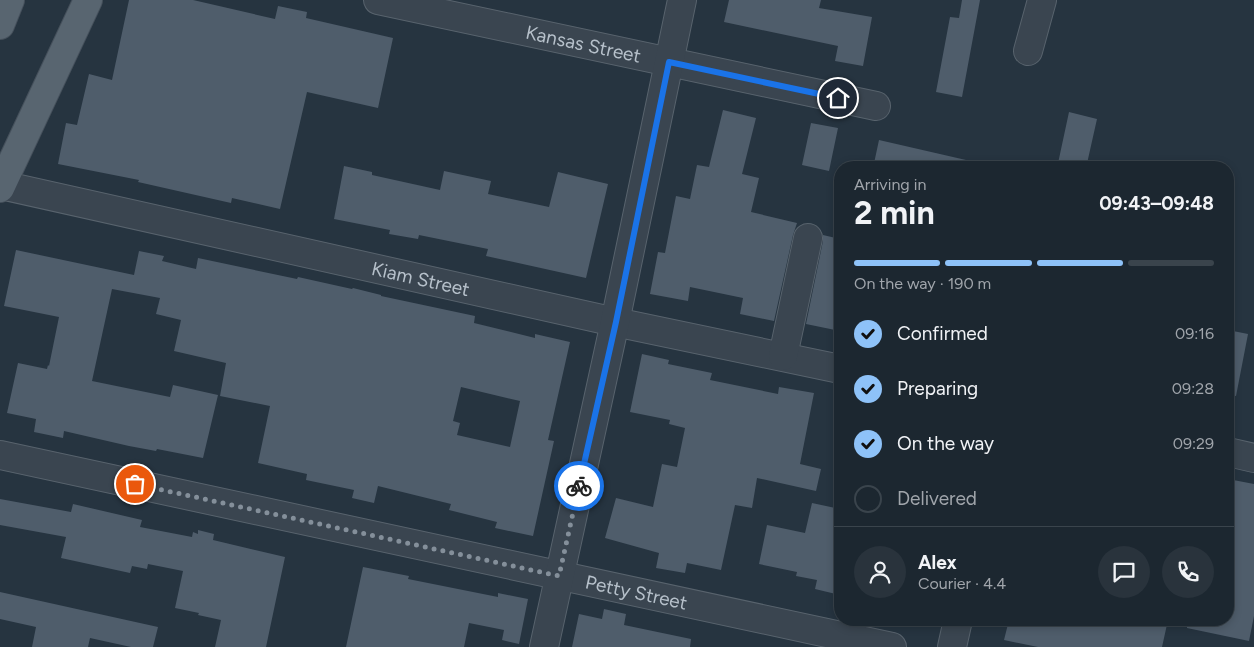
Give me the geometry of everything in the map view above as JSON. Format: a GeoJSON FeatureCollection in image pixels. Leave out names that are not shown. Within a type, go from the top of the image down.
{"type":"FeatureCollection","features":[{"type":"Feature","properties":{"kind":"main road"},"geometry":{"type":"LineString","coordinates":[[0,25],[10,0]]}},
{"type":"Feature","properties":{"kind":"main road"},"geometry":{"type":"LineString","coordinates":[[0,187],[88,0]]}},
{"type":"Feature","properties":{"kind":"street","name":"Kansas Street"},"geometry":{"type":"LineString","coordinates":[[378,0],[876,106]]}},
{"type":"Feature","properties":{"kind":"street"},"geometry":{"type":"LineString","coordinates":[[544,647],[616,322],[682,0]]}},
{"type":"Feature","properties":{"kind":"street"},"geometry":{"type":"LineString","coordinates":[[1028,51],[1042,0]]}},
{"type":"Feature","properties":{"kind":"street","name":"Kiam Street"},"geometry":{"type":"LineString","coordinates":[[0,187],[616,322],[834,368]]}},
{"type":"Feature","properties":{"kind":"street"},"geometry":{"type":"LineString","coordinates":[[783,356],[808,238]]}},
{"type":"Feature","properties":{"kind":"street"},"geometry":{"type":"LineString","coordinates":[[1234,453],[1254,458]]}},
{"type":"Feature","properties":{"kind":"street","name":"Petty Street"},"geometry":{"type":"LineString","coordinates":[[0,455],[892,647]]}},
{"type":"Feature","properties":{"kind":"street"},"geometry":{"type":"LineString","coordinates":[[952,647],[957,626]]}},
{"type":"Feature","properties":{"kind":"building"},"geometry":{"type":"Polygon","coordinates":[[[129,0],[193,0],[275,19],[278,6],[307,12],[306,18],[393,38],[378,108],[307,92],[280,209],[232,198],[231,203],[138,182],[139,180],[58,164],[66,123],[77,125],[89,74],[112,80],[129,0]]]}},
{"type":"Feature","properties":{"kind":"building"},"geometry":{"type":"Polygon","coordinates":[[[729,0],[821,0],[819,8],[872,17],[863,66],[835,61],[838,46],[724,22],[729,0]]]}},
{"type":"Feature","properties":{"kind":"building"},"geometry":{"type":"Polygon","coordinates":[[[962,0],[980,0],[962,97],[936,92],[950,17],[959,18],[962,0]]]}},
{"type":"Feature","properties":{"kind":"building"},"geometry":{"type":"Polygon","coordinates":[[[723,110],[756,118],[742,174],[759,178],[751,212],[797,223],[774,321],[740,314],[743,298],[690,287],[688,301],[650,294],[658,252],[665,253],[676,196],[690,199],[697,165],[709,167],[723,110]]]}},
{"type":"Feature","properties":{"kind":"building"},"geometry":{"type":"Polygon","coordinates":[[[1069,112],[1097,119],[1088,161],[1058,161],[1069,112]]]}},
{"type":"Feature","properties":{"kind":"building"},"geometry":{"type":"Polygon","coordinates":[[[811,123],[838,128],[829,171],[802,165],[811,123]]]}},
{"type":"Feature","properties":{"kind":"building"},"geometry":{"type":"Polygon","coordinates":[[[879,140],[966,160],[966,161],[874,161],[879,140]]]}},
{"type":"Feature","properties":{"kind":"building"},"geometry":{"type":"Polygon","coordinates":[[[344,166],[372,172],[372,175],[440,190],[444,171],[491,181],[488,194],[549,207],[558,172],[608,184],[586,278],[486,256],[488,249],[419,235],[418,239],[389,234],[390,230],[334,219],[344,166]]]}},
{"type":"Feature","properties":{"kind":"building"},"geometry":{"type":"Polygon","coordinates":[[[823,235],[834,238],[834,330],[806,324],[823,235]]]}},
{"type":"Feature","properties":{"kind":"building"},"geometry":{"type":"Polygon","coordinates":[[[16,250],[134,275],[139,251],[164,256],[162,261],[196,269],[198,258],[297,279],[298,277],[353,288],[381,296],[475,316],[474,323],[535,338],[535,334],[570,342],[548,440],[554,441],[533,536],[495,528],[497,522],[449,510],[451,504],[378,486],[374,503],[352,498],[354,490],[306,480],[307,474],[258,463],[270,406],[220,396],[226,363],[174,351],[181,320],[156,314],[160,298],[112,289],[92,381],[170,397],[173,385],[218,395],[203,458],[157,449],[156,451],[129,446],[64,431],[63,438],[34,432],[36,419],[7,413],[18,363],[47,369],[49,366],[59,317],[4,306],[16,250]],[[461,387],[453,421],[460,423],[457,435],[510,447],[520,401],[461,387]]]}},
{"type":"Feature","properties":{"kind":"building"},"geometry":{"type":"Polygon","coordinates":[[[1234,331],[1248,334],[1236,396],[1234,396],[1234,331]]]}},
{"type":"Feature","properties":{"kind":"building"},"geometry":{"type":"Polygon","coordinates":[[[642,354],[669,360],[668,364],[712,373],[710,380],[778,394],[779,387],[814,393],[800,464],[821,469],[816,491],[757,478],[752,508],[735,505],[721,570],[687,563],[685,573],[656,568],[659,553],[605,538],[616,498],[653,507],[662,464],[677,467],[685,428],[669,424],[670,420],[630,412],[642,354]]]}},
{"type":"Feature","properties":{"kind":"building"},"geometry":{"type":"Polygon","coordinates":[[[1234,480],[1254,484],[1254,616],[1249,641],[1187,628],[1187,626],[1234,626],[1234,480]]]}},
{"type":"Feature","properties":{"kind":"building"},"geometry":{"type":"Polygon","coordinates":[[[0,499],[71,512],[73,504],[142,520],[140,527],[192,537],[193,532],[198,534],[198,530],[214,534],[213,540],[285,557],[266,647],[215,647],[221,620],[175,608],[183,571],[148,564],[147,569],[132,566],[130,573],[61,558],[66,537],[0,525],[0,499]]]}},
{"type":"Feature","properties":{"kind":"building"},"geometry":{"type":"Polygon","coordinates":[[[812,503],[834,508],[834,594],[815,589],[817,580],[796,576],[797,572],[759,564],[767,525],[805,533],[812,503]]]}},
{"type":"Feature","properties":{"kind":"building"},"geometry":{"type":"Polygon","coordinates":[[[363,567],[409,576],[408,579],[498,597],[498,593],[528,599],[519,644],[502,640],[504,630],[469,623],[464,647],[346,647],[363,567]]]}},
{"type":"Feature","properties":{"kind":"building"},"geometry":{"type":"Polygon","coordinates":[[[0,592],[158,627],[153,647],[131,647],[90,638],[88,647],[32,647],[36,627],[0,619],[0,592]]]}},
{"type":"Feature","properties":{"kind":"building"},"geometry":{"type":"Polygon","coordinates":[[[604,609],[626,614],[624,625],[691,639],[690,647],[572,647],[579,614],[602,619],[604,609]]]}},
{"type":"Feature","properties":{"kind":"building"},"geometry":{"type":"Polygon","coordinates":[[[1008,626],[1167,626],[1162,647],[1038,647],[1004,640],[1008,626]]]}},
{"type":"Feature","properties":{"kind":"way so far"},"geometry":{"type":"LineString","coordinates":[[135,484],[559,576],[579,486]]}},
{"type":"Feature","properties":{"kind":"route"},"geometry":{"type":"LineString","coordinates":[[579,486],[616,322],[669,62],[838,98]]}}]}
